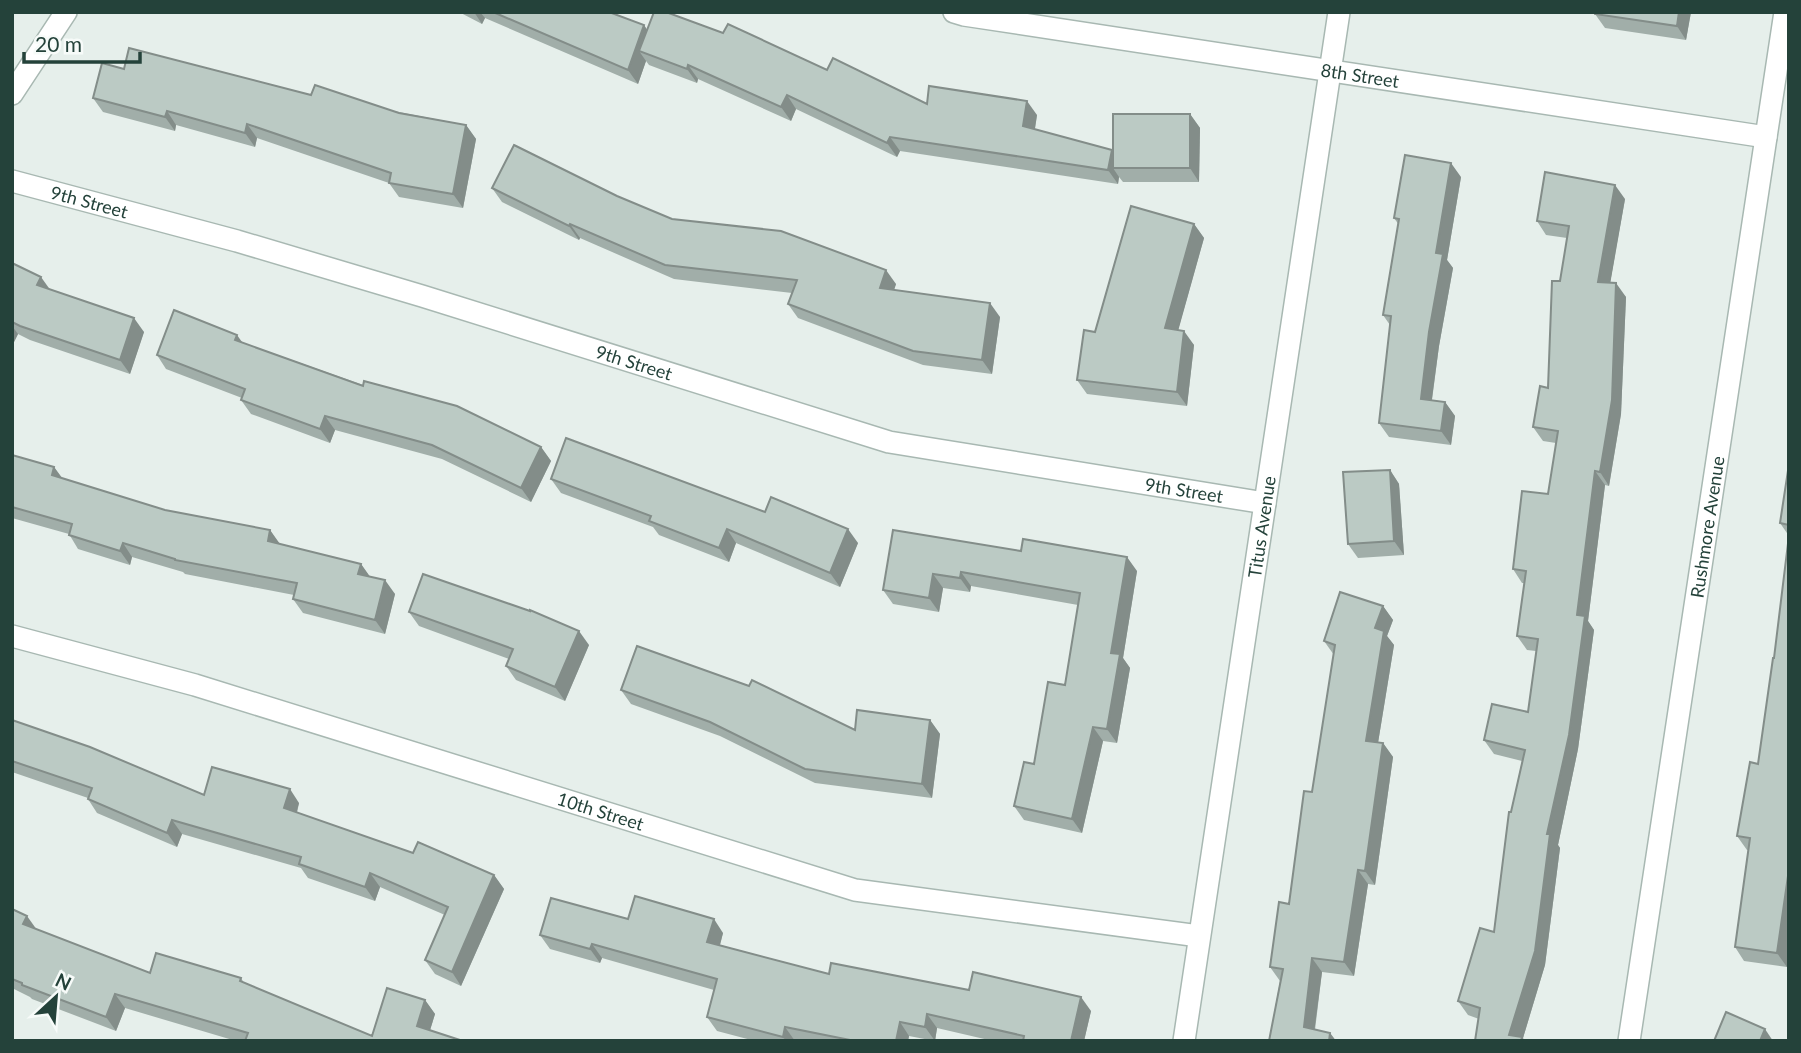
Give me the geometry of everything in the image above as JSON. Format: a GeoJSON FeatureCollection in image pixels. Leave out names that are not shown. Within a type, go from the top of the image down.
{"type":"FeatureCollection","features":[{"type":"Feature","properties":{"kind":"street"},"geometry":{"type":"LineString","coordinates":[[12,94],[66,12]]}},
{"type":"Feature","properties":{"kind":"street","name":"8th Street"},"geometry":{"type":"LineString","coordinates":[[954,12],[1766,137]]}},
{"type":"Feature","properties":{"kind":"street","name":"Titus Avenue"},"geometry":{"type":"LineString","coordinates":[[1184,1041],[1339,12]]}},
{"type":"Feature","properties":{"kind":"street","name":"Rushmore Avenue"},"geometry":{"type":"LineString","coordinates":[[1629,1041],[1785,12]]}},
{"type":"Feature","properties":{"kind":"street","name":"9th Street"},"geometry":{"type":"LineString","coordinates":[[12,181],[237,241],[422,296],[889,442],[1265,503]]}},
{"type":"Feature","properties":{"kind":"street","name":"10th Street"},"geometry":{"type":"LineString","coordinates":[[12,636],[195,685],[855,890],[1199,936]]}},
{"type":"Feature","properties":{"kind":"building"},"geometry":{"type":"Polygon","coordinates":[[[493,12],[609,12],[644,25],[628,70],[493,12]]]}},
{"type":"Feature","properties":{"kind":"building"},"geometry":{"type":"Polygon","coordinates":[[[654,12],[666,12],[723,33],[728,24],[827,70],[833,58],[927,104],[929,86],[1027,101],[1023,126],[1112,150],[1108,170],[890,137],[887,143],[787,95],[781,107],[688,65],[687,69],[639,51],[654,12]]]}},
{"type":"Feature","properties":{"kind":"building"},"geometry":{"type":"Polygon","coordinates":[[[1595,12],[1679,12],[1677,26],[1595,12]]]}},
{"type":"Feature","properties":{"kind":"building"},"geometry":{"type":"Polygon","coordinates":[[[129,48],[311,95],[315,85],[399,113],[466,125],[453,194],[389,183],[391,173],[247,124],[245,133],[167,111],[165,117],[93,98],[102,63],[124,69],[129,48]]]}},
{"type":"Feature","properties":{"kind":"building"},"geometry":{"type":"Polygon","coordinates":[[[1113,114],[1190,114],[1190,168],[1113,168],[1113,114]]]}},
{"type":"Feature","properties":{"kind":"building"},"geometry":{"type":"Polygon","coordinates":[[[514,145],[617,196],[672,219],[781,231],[886,270],[880,288],[990,303],[982,360],[913,351],[788,304],[797,280],[665,265],[570,224],[569,226],[492,188],[514,145]]]}},
{"type":"Feature","properties":{"kind":"building"},"geometry":{"type":"Polygon","coordinates":[[[1405,155],[1451,163],[1436,253],[1443,254],[1429,332],[1421,399],[1445,402],[1441,431],[1379,423],[1391,316],[1383,315],[1399,219],[1394,218],[1405,155]]]}},
{"type":"Feature","properties":{"kind":"building"},"geometry":{"type":"Polygon","coordinates":[[[1545,172],[1615,185],[1598,282],[1616,283],[1612,400],[1600,472],[1595,471],[1577,615],[1585,616],[1569,735],[1547,834],[1550,834],[1535,951],[1509,1035],[1522,1037],[1521,1041],[1475,1041],[1480,1008],[1458,1001],[1480,928],[1494,932],[1509,812],[1525,750],[1484,740],[1492,704],[1528,712],[1538,639],[1517,636],[1526,571],[1513,569],[1522,491],[1548,494],[1558,431],[1533,427],[1540,386],[1548,388],[1552,281],[1560,281],[1569,226],[1537,221],[1545,172]]]}},
{"type":"Feature","properties":{"kind":"building"},"geometry":{"type":"Polygon","coordinates":[[[1131,206],[1194,224],[1165,328],[1184,331],[1177,392],[1077,380],[1084,330],[1095,332],[1131,206]]]}},
{"type":"Feature","properties":{"kind":"building"},"geometry":{"type":"Polygon","coordinates":[[[12,263],[41,277],[37,285],[134,318],[120,360],[12,322],[12,263]]]}},
{"type":"Feature","properties":{"kind":"building"},"geometry":{"type":"Polygon","coordinates":[[[174,310],[237,335],[235,340],[363,386],[364,381],[457,406],[541,447],[521,488],[432,445],[325,416],[320,429],[241,400],[245,389],[157,355],[174,310]]]}},
{"type":"Feature","properties":{"kind":"building"},"geometry":{"type":"Polygon","coordinates":[[[566,438],[765,512],[771,497],[848,529],[830,573],[727,529],[719,548],[649,521],[651,516],[551,479],[566,438]]]}},
{"type":"Feature","properties":{"kind":"building"},"geometry":{"type":"Polygon","coordinates":[[[12,455],[54,467],[52,475],[165,510],[270,530],[268,541],[361,564],[358,574],[385,580],[375,620],[293,599],[297,583],[175,560],[123,543],[120,551],[69,535],[72,524],[12,507],[12,455]]]}},
{"type":"Feature","properties":{"kind":"building"},"geometry":{"type":"Polygon","coordinates":[[[1789,464],[1789,525],[1780,523],[1789,464]]]}},
{"type":"Feature","properties":{"kind":"building"},"geometry":{"type":"Polygon","coordinates":[[[1390,470],[1394,541],[1348,544],[1343,472],[1390,470]]]}},
{"type":"Feature","properties":{"kind":"building"},"geometry":{"type":"Polygon","coordinates":[[[893,530],[1021,551],[1023,539],[1127,557],[1111,653],[1120,654],[1107,729],[1093,727],[1072,819],[1014,806],[1024,762],[1034,764],[1048,682],[1065,685],[1080,593],[961,572],[960,578],[933,574],[929,598],[883,590],[893,530]]]}},
{"type":"Feature","properties":{"kind":"building"},"geometry":{"type":"Polygon","coordinates":[[[1789,535],[1789,869],[1777,953],[1735,947],[1750,838],[1737,836],[1750,762],[1758,764],[1789,535]]]}},
{"type":"Feature","properties":{"kind":"building"},"geometry":{"type":"Polygon","coordinates":[[[423,574],[530,610],[579,631],[555,687],[506,666],[513,649],[409,612],[423,574]]]}},
{"type":"Feature","properties":{"kind":"building"},"geometry":{"type":"Polygon","coordinates":[[[1340,592],[1383,606],[1375,628],[1384,631],[1366,741],[1383,743],[1365,871],[1358,870],[1344,962],[1312,958],[1304,1027],[1330,1033],[1329,1041],[1269,1041],[1283,969],[1270,967],[1279,902],[1289,904],[1304,791],[1312,792],[1335,645],[1324,641],[1340,592]]]}},
{"type":"Feature","properties":{"kind":"building"},"geometry":{"type":"Polygon","coordinates":[[[637,646],[749,686],[752,680],[855,730],[857,710],[930,720],[922,784],[805,769],[710,722],[621,690],[637,646]]]}},
{"type":"Feature","properties":{"kind":"building"},"geometry":{"type":"Polygon","coordinates":[[[12,720],[90,747],[204,795],[212,767],[290,789],[284,808],[413,853],[418,842],[494,875],[452,972],[425,960],[448,907],[370,873],[365,887],[299,864],[301,857],[172,820],[167,833],[88,799],[92,788],[12,761],[12,720]]]}},
{"type":"Feature","properties":{"kind":"building"},"geometry":{"type":"Polygon","coordinates":[[[635,896],[714,919],[707,942],[829,974],[831,963],[969,990],[973,972],[1081,997],[1071,1041],[1023,1041],[1024,1036],[927,1014],[925,1027],[900,1022],[896,1041],[855,1041],[785,1027],[783,1037],[707,1017],[717,979],[592,944],[590,949],[540,935],[551,898],[628,919],[635,896]]]}},
{"type":"Feature","properties":{"kind":"building"},"geometry":{"type":"Polygon","coordinates":[[[12,909],[27,916],[23,924],[150,973],[156,953],[241,978],[240,981],[372,1036],[387,988],[425,1000],[417,1026],[463,1041],[245,1041],[248,1033],[115,994],[106,1017],[12,979],[12,909]]]}},
{"type":"Feature","properties":{"kind":"building"},"geometry":{"type":"Polygon","coordinates":[[[1726,1012],[1765,1029],[1760,1041],[1714,1041],[1726,1012]]]}}]}
